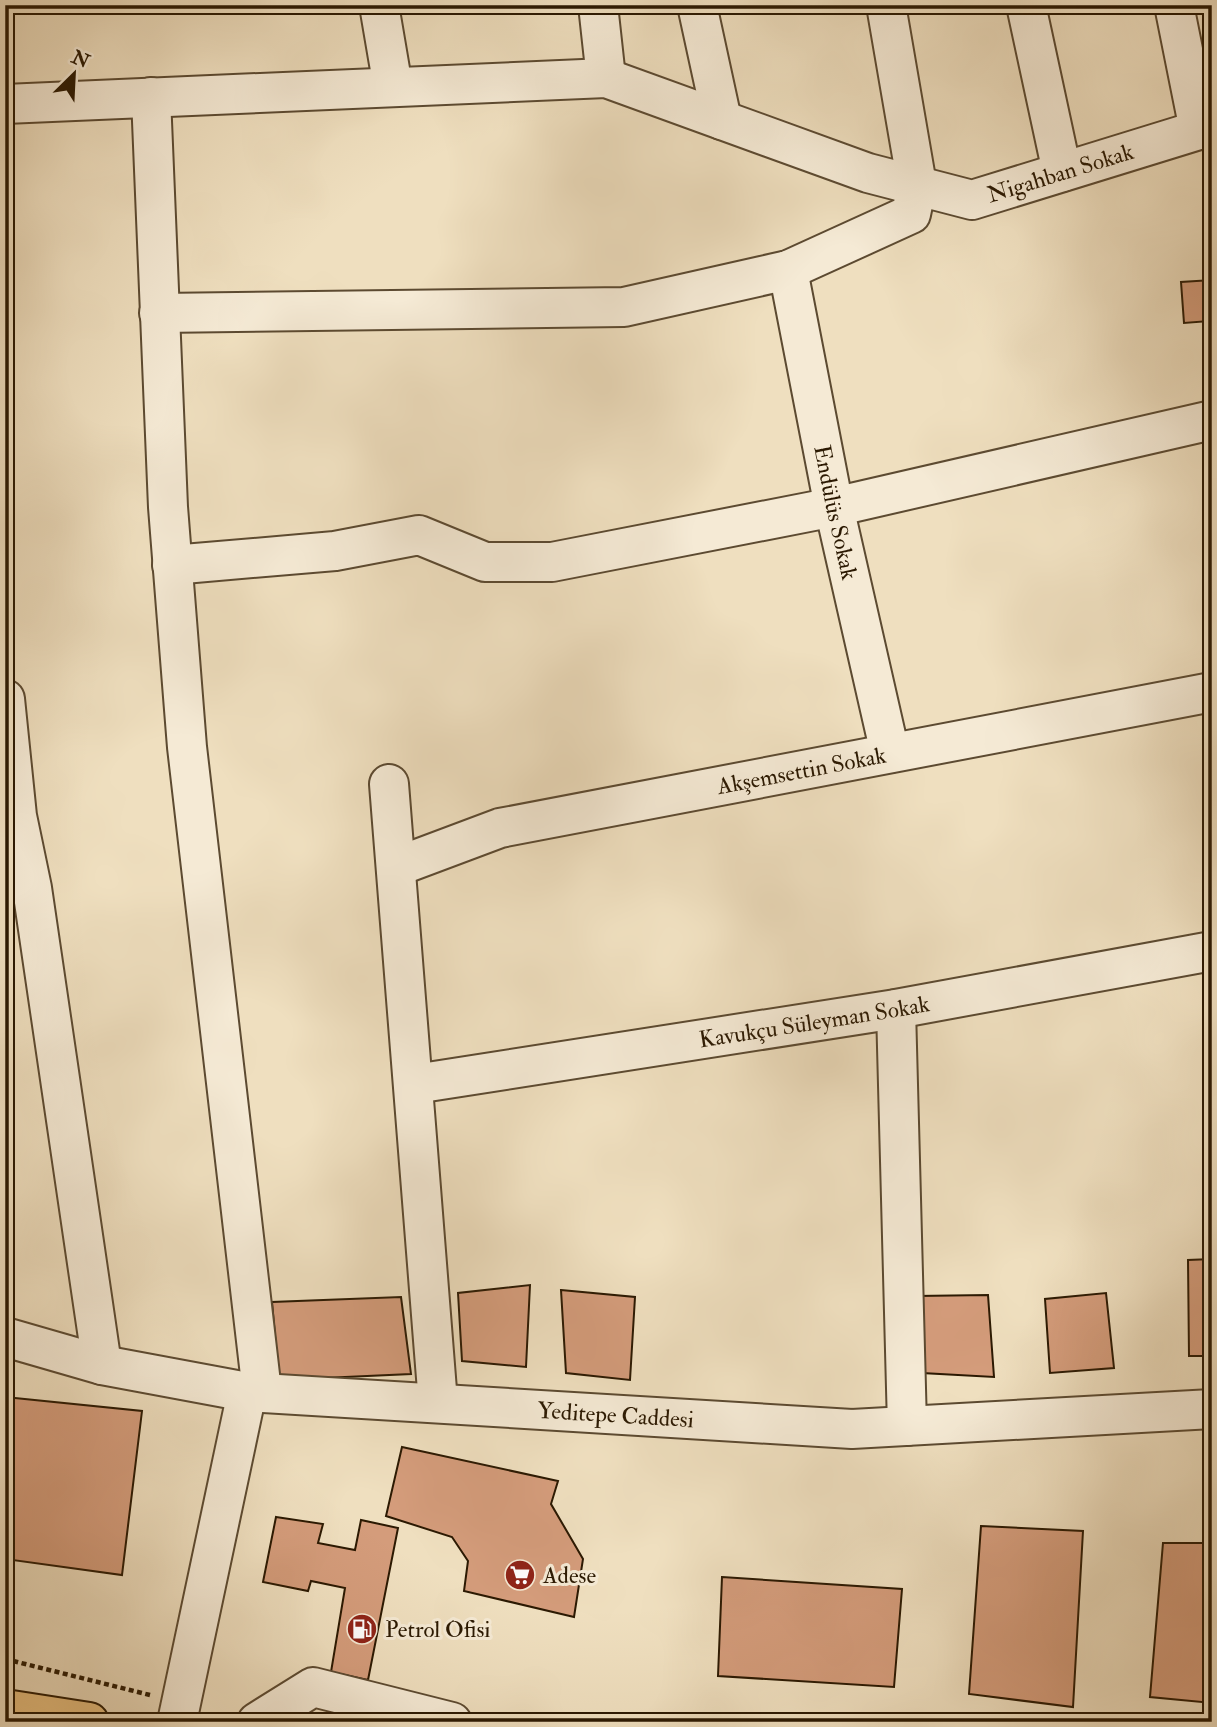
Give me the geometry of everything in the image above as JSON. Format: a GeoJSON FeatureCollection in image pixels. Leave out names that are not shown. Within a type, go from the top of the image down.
{"type":"FeatureCollection","features":[{"type":"Feature","properties":{"kind":"highway"},"geometry":{"type":"LineString","coordinates":[[5,1709],[89,1722]]}},
{"type":"Feature","properties":{"kind":"street"},"geometry":{"type":"LineString","coordinates":[[379,5],[393,87]]}},
{"type":"Feature","properties":{"kind":"street"},"geometry":{"type":"LineString","coordinates":[[5,104],[606,78],[598,5]]}},
{"type":"Feature","properties":{"kind":"street"},"geometry":{"type":"LineString","coordinates":[[697,5],[722,120]]}},
{"type":"Feature","properties":{"kind":"street"},"geometry":{"type":"LineString","coordinates":[[159,313],[624,307],[788,270],[911,214],[917,186],[886,5]]}},
{"type":"Feature","properties":{"kind":"street"},"geometry":{"type":"LineString","coordinates":[[1026,5],[1062,172]]}},
{"type":"Feature","properties":{"kind":"street"},"geometry":{"type":"LineString","coordinates":[[1174,5],[1205,128]]}},
{"type":"Feature","properties":{"kind":"street","name":"Nigahban Sokak"},"geometry":{"type":"LineString","coordinates":[[606,78],[868,173],[972,200],[1205,128]]}},
{"type":"Feature","properties":{"kind":"street"},"geometry":{"type":"LineString","coordinates":[[151,97],[172,565],[187,747],[254,1392],[177,1722]]}},
{"type":"Feature","properties":{"kind":"street","name":"Endülüs Sokak"},"geometry":{"type":"LineString","coordinates":[[788,270],[834,507],[890,753]]}},
{"type":"Feature","properties":{"kind":"street"},"geometry":{"type":"LineString","coordinates":[[172,565],[335,551],[419,535],[485,562],[552,562],[834,507],[1212,420]]}},
{"type":"Feature","properties":{"kind":"street","name":"Akşemsettin Sokak"},"geometry":{"type":"LineString","coordinates":[[396,867],[500,828],[1212,692]]}},
{"type":"Feature","properties":{"kind":"street"},"geometry":{"type":"LineString","coordinates":[[5,699],[17,816],[32,888],[102,1365]]}},
{"type":"Feature","properties":{"kind":"street"},"geometry":{"type":"LineString","coordinates":[[389,784],[415,1084],[438,1403]]}},
{"type":"Feature","properties":{"kind":"street","name":"Kavukçu Süleyman Sokak"},"geometry":{"type":"LineString","coordinates":[[415,1084],[896,1009],[1212,951]]}},
{"type":"Feature","properties":{"kind":"street"},"geometry":{"type":"LineString","coordinates":[[896,1009],[907,1426]]}},
{"type":"Feature","properties":{"kind":"street","name":"Yeditepe Caddesi"},"geometry":{"type":"LineString","coordinates":[[14,1340],[102,1365],[254,1392],[852,1429],[1212,1409]]}},
{"type":"Feature","properties":{"kind":"street"},"geometry":{"type":"LineString","coordinates":[[257,1722],[313,1687],[452,1722]]}},
{"type":"Feature","properties":{"kind":"building"},"geometry":{"type":"Polygon","coordinates":[[[1212,280],[1212,361],[1209,321],[1184,323],[1181,282],[1212,280]]]}},
{"type":"Feature","properties":{"kind":"building"},"geometry":{"type":"Polygon","coordinates":[[[1212,1259],[1212,1356],[1189,1356],[1188,1260],[1212,1259]]]}},
{"type":"Feature","properties":{"kind":"building"},"geometry":{"type":"Polygon","coordinates":[[[530,1285],[526,1367],[462,1361],[458,1293],[530,1285]]]}},
{"type":"Feature","properties":{"kind":"building"},"geometry":{"type":"Polygon","coordinates":[[[561,1290],[635,1297],[630,1380],[566,1373],[561,1290]]]}},
{"type":"Feature","properties":{"kind":"building"},"geometry":{"type":"Polygon","coordinates":[[[1106,1293],[1114,1368],[1050,1373],[1045,1299],[1106,1293]]]}},
{"type":"Feature","properties":{"kind":"building"},"geometry":{"type":"Polygon","coordinates":[[[988,1295],[994,1377],[922,1373],[916,1296],[988,1295]]]}},
{"type":"Feature","properties":{"kind":"building"},"geometry":{"type":"Polygon","coordinates":[[[401,1297],[411,1374],[279,1380],[272,1302],[401,1297]]]}},
{"type":"Feature","properties":{"kind":"building"},"geometry":{"type":"Polygon","coordinates":[[[5,1397],[142,1411],[122,1575],[5,1559],[5,1397]]]}},
{"type":"Feature","properties":{"kind":"building"},"geometry":{"type":"Polygon","coordinates":[[[402,1447],[558,1481],[551,1504],[583,1559],[574,1617],[464,1591],[468,1561],[452,1537],[386,1516],[402,1447]]]}},
{"type":"Feature","properties":{"kind":"building"},"geometry":{"type":"Polygon","coordinates":[[[276,1517],[323,1524],[318,1543],[355,1550],[361,1520],[398,1528],[368,1680],[331,1672],[345,1588],[311,1581],[308,1591],[263,1582],[276,1517]]]}},
{"type":"Feature","properties":{"kind":"building"},"geometry":{"type":"Polygon","coordinates":[[[981,1526],[1083,1531],[1073,1707],[969,1694],[981,1526]]]}},
{"type":"Feature","properties":{"kind":"building"},"geometry":{"type":"Polygon","coordinates":[[[1163,1543],[1212,1543],[1212,1703],[1150,1697],[1163,1543]]]}},
{"type":"Feature","properties":{"kind":"building"},"geometry":{"type":"Polygon","coordinates":[[[722,1577],[902,1589],[894,1687],[718,1676],[722,1577]]]}},
{"type":"Feature","properties":{"kind":"place","name":"Adese"},"geometry":{"type":"Point","coordinates":[520,1575]}},
{"type":"Feature","properties":{"kind":"place","name":"Petrol Ofisi"},"geometry":{"type":"Point","coordinates":[362,1629]}}]}
